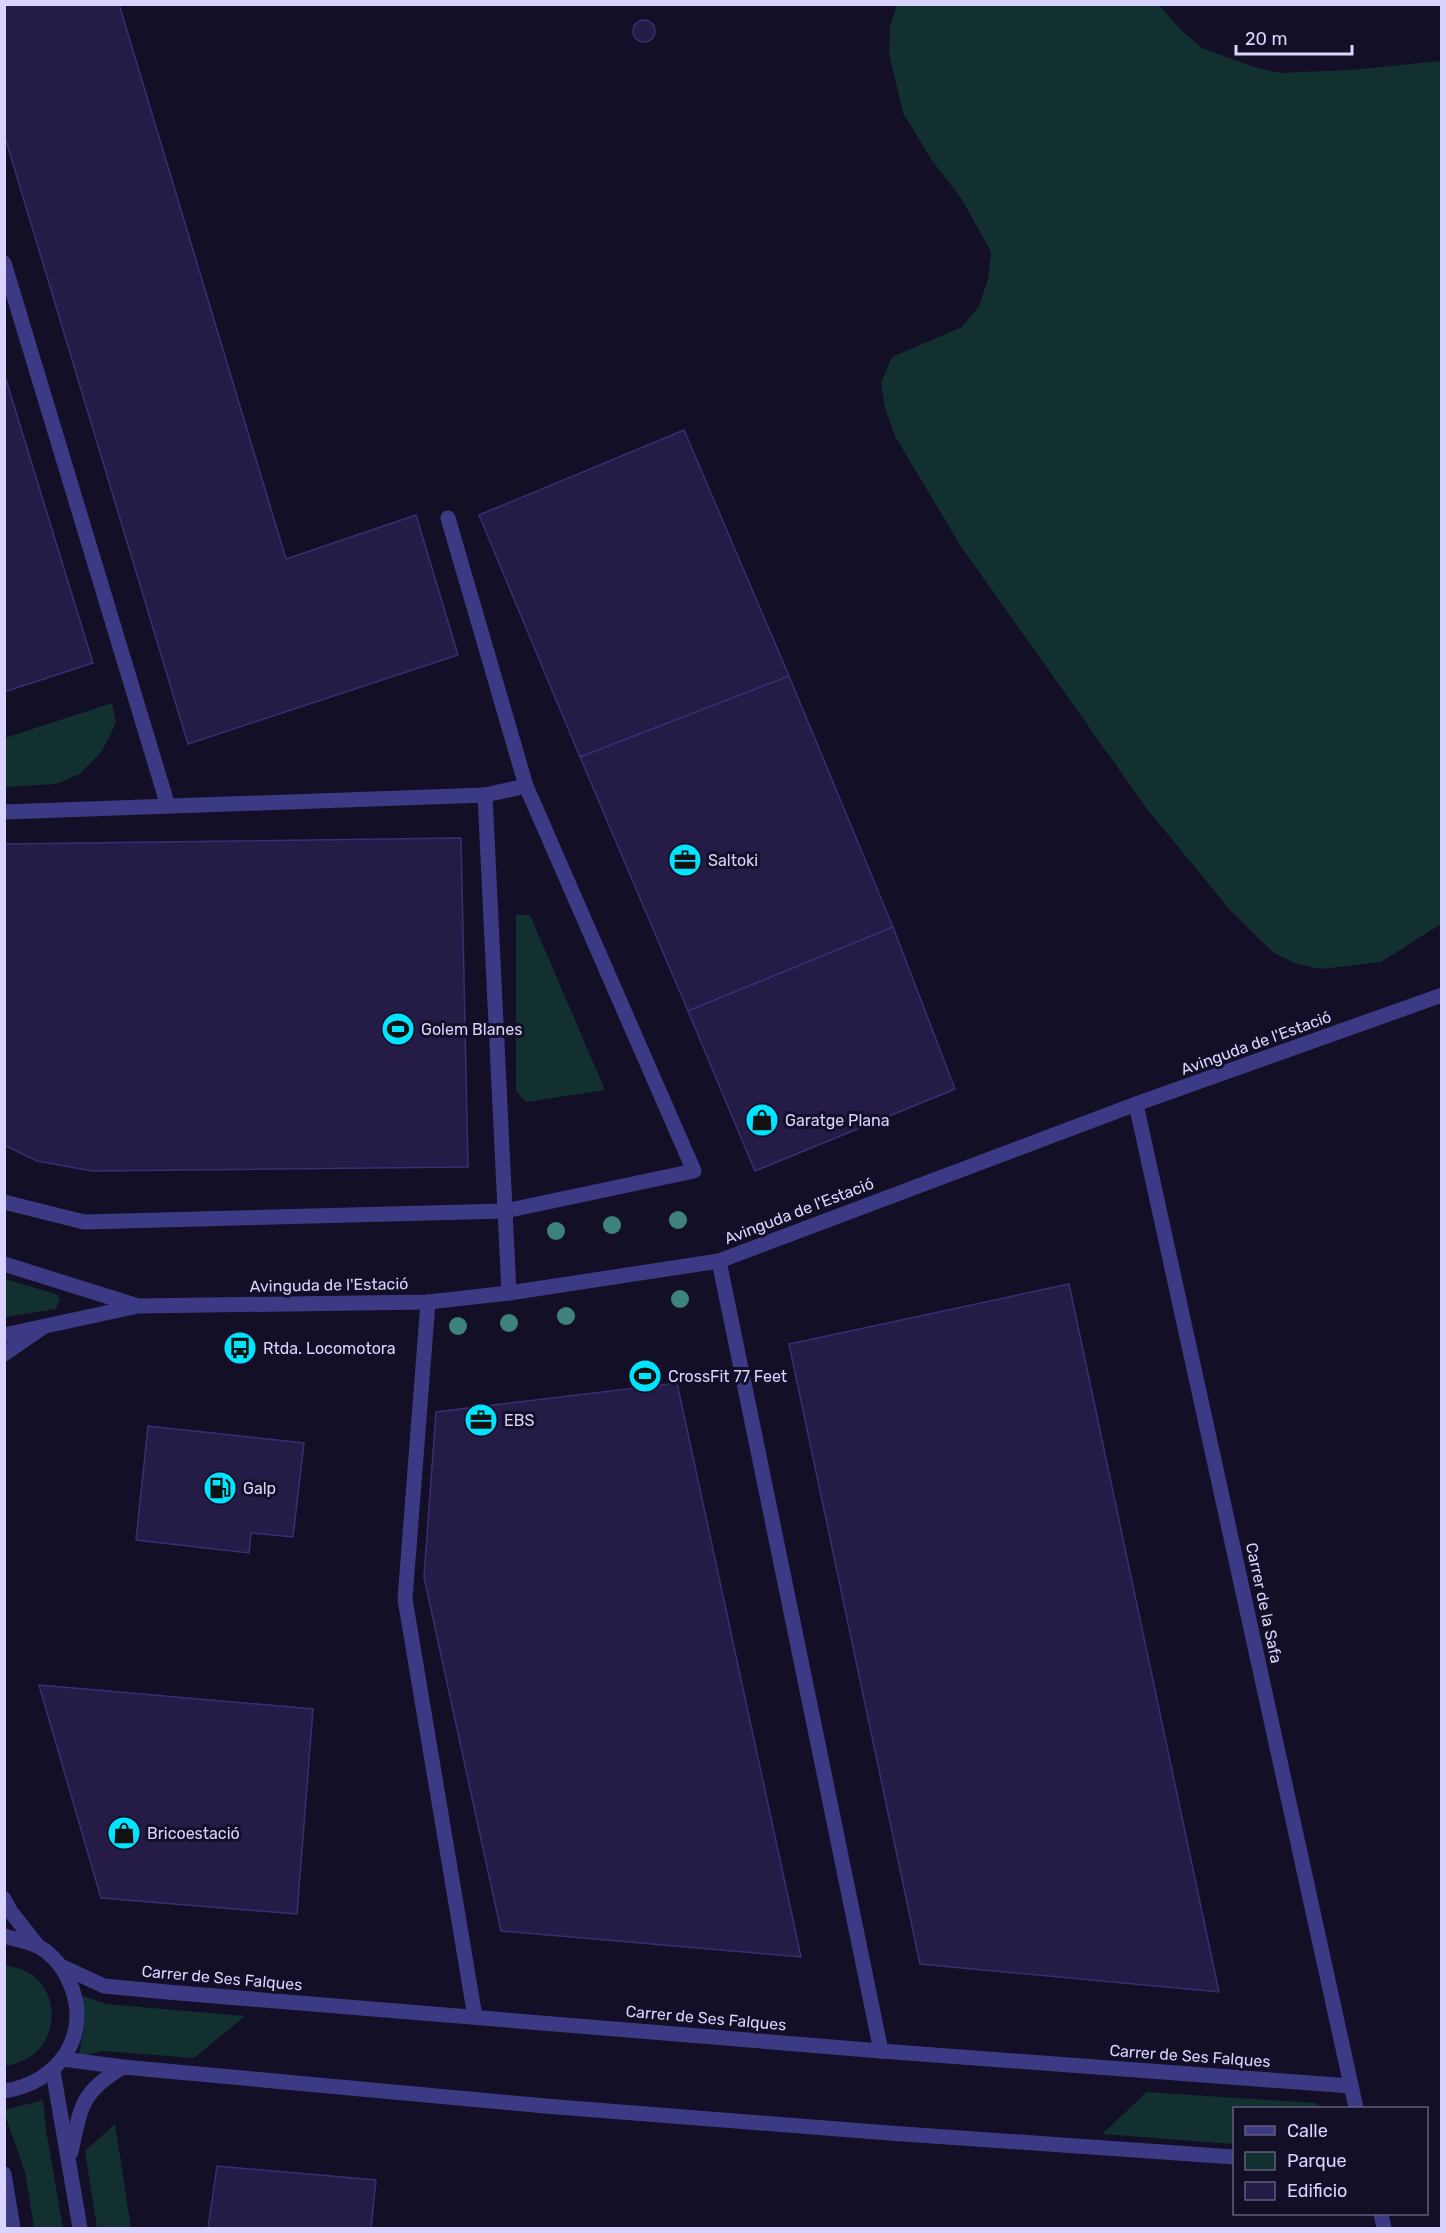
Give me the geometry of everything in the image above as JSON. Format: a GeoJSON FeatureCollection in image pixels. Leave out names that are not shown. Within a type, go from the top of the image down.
{"type":"FeatureCollection","features":[{"type":"Feature","properties":{"kind":"street"},"geometry":{"type":"LineString","coordinates":[[4,263],[168,806]]}},
{"type":"Feature","properties":{"kind":"street"},"geometry":{"type":"LineString","coordinates":[[4,1202],[84,1222],[505,1211],[694,1171],[526,786],[448,518]]}},
{"type":"Feature","properties":{"kind":"street"},"geometry":{"type":"LineString","coordinates":[[4,812],[485,795],[526,786]]}},
{"type":"Feature","properties":{"kind":"street"},"geometry":{"type":"LineString","coordinates":[[485,795],[509,1293]]}},
{"type":"Feature","properties":{"kind":"street","name":"Avinguda de l'Estació"},"geometry":{"type":"LineString","coordinates":[[4,1335],[138,1306],[428,1302],[509,1293],[719,1261],[1136,1104],[1442,995]]}},
{"type":"Feature","properties":{"kind":"street","name":"Carrer de la Safa"},"geometry":{"type":"LineString","coordinates":[[1136,1104],[1356,2107]]}},
{"type":"Feature","properties":{"kind":"street"},"geometry":{"type":"LineString","coordinates":[[719,1261],[881,2051]]}},
{"type":"Feature","properties":{"kind":"street","name":"Avinguda de l'Estació"},"geometry":{"type":"LineString","coordinates":[[4,1264],[138,1306]]}},
{"type":"Feature","properties":{"kind":"street"},"geometry":{"type":"LineString","coordinates":[[428,1302],[405,1599],[475,2017]]}},
{"type":"Feature","properties":{"kind":"street"},"geometry":{"type":"LineString","coordinates":[[4,1354],[43,1327]]}},
{"type":"Feature","properties":{"kind":"street"},"geometry":{"type":"LineString","coordinates":[[4,1899],[11,1912],[37,1945],[63,1967],[76,1997],[77,2029],[63,2059],[53,2071],[22,2088],[4,2091]]}},
{"type":"Feature","properties":{"kind":"street"},"geometry":{"type":"LineString","coordinates":[[4,1936],[37,1945]]}},
{"type":"Feature","properties":{"kind":"street","name":"Carrer de Ses Falques"},"geometry":{"type":"LineString","coordinates":[[63,1967],[104,1986],[881,2051],[1351,2086]]}},
{"type":"Feature","properties":{"kind":"street"},"geometry":{"type":"LineString","coordinates":[[63,2059],[123,2067],[569,2108],[1233,2157]]}},
{"type":"Feature","properties":{"kind":"street"},"geometry":{"type":"LineString","coordinates":[[69,2161],[77,2122],[86,2097],[100,2081],[123,2067]]}},
{"type":"Feature","properties":{"kind":"street"},"geometry":{"type":"LineString","coordinates":[[53,2071],[80,2229]]}},
{"type":"Feature","properties":{"kind":"street"},"geometry":{"type":"LineString","coordinates":[[4,2174],[13,2229]]}},
{"type":"Feature","properties":{"kind":"green space"},"geometry":{"type":"Polygon","coordinates":[[[897,5],[1159,5],[1182,31],[1202,48],[1254,67],[1280,73],[1351,70],[1441,61],[1441,924],[1381,962],[1321,969],[1297,964],[1274,953],[1230,910],[1147,809],[960,545],[895,436],[885,408],[881,383],[892,357],[962,327],[979,306],[988,279],[991,252],[963,201],[931,159],[903,113],[889,53],[890,26],[897,5]]]}},
{"type":"Feature","properties":{"kind":"green space"},"geometry":{"type":"Polygon","coordinates":[[[112,703],[116,723],[102,751],[80,774],[56,784],[5,787],[5,738],[112,703]]]}},
{"type":"Feature","properties":{"kind":"green space"},"geometry":{"type":"Polygon","coordinates":[[[516,915],[530,915],[605,1090],[526,1102],[516,1091],[516,915]]]}},
{"type":"Feature","properties":{"kind":"green space"},"geometry":{"type":"Polygon","coordinates":[[[5,1279],[56,1294],[60,1299],[56,1309],[5,1317],[5,1279]]]}},
{"type":"Feature","properties":{"kind":"green space"},"geometry":{"type":"Polygon","coordinates":[[[5,1965],[24,1971],[38,1980],[51,2004],[52,2018],[43,2043],[34,2054],[22,2061],[7,2065],[5,2065],[5,1965]]]}},
{"type":"Feature","properties":{"kind":"green space"},"geometry":{"type":"Polygon","coordinates":[[[83,1996],[106,2004],[245,2016],[194,2058],[103,2051],[85,2055],[79,2053],[84,2026],[79,1999],[83,1996]]]}},
{"type":"Feature","properties":{"kind":"green space"},"geometry":{"type":"Polygon","coordinates":[[[1147,2092],[1315,2103],[1320,2107],[1233,2107],[1233,2144],[1102,2134],[1147,2092]]]}},
{"type":"Feature","properties":{"kind":"green space"},"geometry":{"type":"Polygon","coordinates":[[[43,2100],[63,2228],[34,2228],[25,2172],[5,2115],[5,2110],[43,2100]]]}},
{"type":"Feature","properties":{"kind":"green space"},"geometry":{"type":"Polygon","coordinates":[[[115,2124],[131,2228],[97,2228],[85,2151],[115,2124]]]}},
{"type":"Feature","properties":{"kind":"building"},"geometry":{"type":"Polygon","coordinates":[[[4,4],[119,4],[286,559],[416,515],[458,655],[188,744],[4,134],[4,4]]]}},
{"type":"Feature","properties":{"kind":"building"},"geometry":{"type":"Polygon","coordinates":[[[644,20],[652,23],[655,31],[652,39],[644,42],[636,39],[633,31],[636,23],[644,20]]]}},
{"type":"Feature","properties":{"kind":"building"},"geometry":{"type":"Polygon","coordinates":[[[4,373],[93,663],[4,692],[4,373]]]}},
{"type":"Feature","properties":{"kind":"building"},"geometry":{"type":"Polygon","coordinates":[[[684,430],[789,676],[580,757],[479,515],[684,430]]]}},
{"type":"Feature","properties":{"kind":"building"},"geometry":{"type":"Polygon","coordinates":[[[789,676],[893,927],[688,1011],[580,757],[789,676]]]}},
{"type":"Feature","properties":{"kind":"building"},"geometry":{"type":"Polygon","coordinates":[[[461,838],[468,1167],[92,1171],[37,1161],[4,1145],[4,844],[461,838]]]}},
{"type":"Feature","properties":{"kind":"building"},"geometry":{"type":"Polygon","coordinates":[[[893,927],[955,1089],[755,1171],[688,1011],[893,927]]]}},
{"type":"Feature","properties":{"kind":"building"},"geometry":{"type":"Polygon","coordinates":[[[1069,1284],[1219,1992],[920,1964],[789,1344],[1069,1284]]]}},
{"type":"Feature","properties":{"kind":"building"},"geometry":{"type":"Polygon","coordinates":[[[677,1383],[801,1957],[501,1931],[424,1577],[436,1412],[677,1383]]]}},
{"type":"Feature","properties":{"kind":"building","name":"Galp"},"geometry":{"type":"Polygon","coordinates":[[[148,1426],[304,1443],[293,1537],[251,1533],[249,1553],[136,1540],[148,1426]]]}},
{"type":"Feature","properties":{"kind":"building"},"geometry":{"type":"Polygon","coordinates":[[[39,1685],[313,1709],[297,1914],[101,1898],[39,1685]]]}},
{"type":"Feature","properties":{"kind":"building"},"geometry":{"type":"Polygon","coordinates":[[[217,2166],[376,2180],[371,2228],[208,2228],[217,2166]]]}},
{"type":"Feature","properties":{"kind":"place","name":"Saltoki"},"geometry":{"type":"Point","coordinates":[685,860]}},
{"type":"Feature","properties":{"kind":"place","name":"Golem Blanes"},"geometry":{"type":"Point","coordinates":[398,1029]}},
{"type":"Feature","properties":{"kind":"place","name":"Garatge Plana"},"geometry":{"type":"Point","coordinates":[762,1120]}},
{"type":"Feature","properties":{"kind":"place","name":"Rtda. Locomotora"},"geometry":{"type":"Point","coordinates":[240,1348]}},
{"type":"Feature","properties":{"kind":"place","name":"CrossFit 77 Feet"},"geometry":{"type":"Point","coordinates":[645,1376]}},
{"type":"Feature","properties":{"kind":"place","name":"EBS"},"geometry":{"type":"Point","coordinates":[481,1420]}},
{"type":"Feature","properties":{"kind":"place","name":"Galp"},"geometry":{"type":"Point","coordinates":[220,1488]}},
{"type":"Feature","properties":{"kind":"place","name":"Bricoestació"},"geometry":{"type":"Point","coordinates":[124,1833]}}]}
